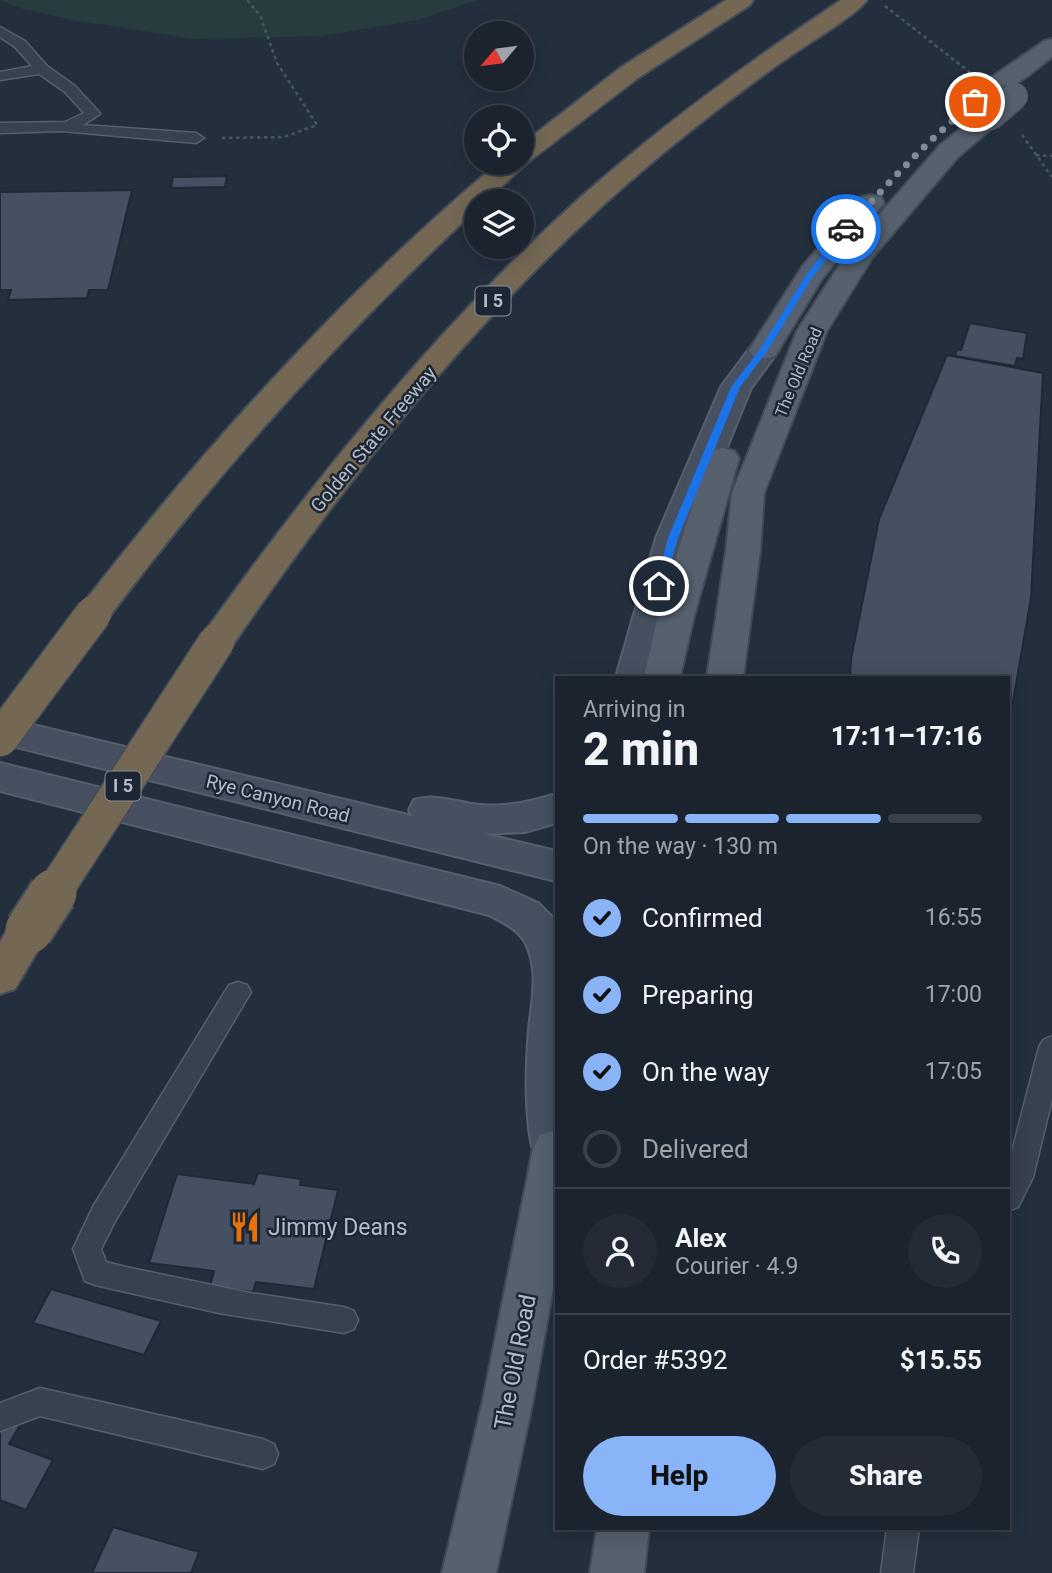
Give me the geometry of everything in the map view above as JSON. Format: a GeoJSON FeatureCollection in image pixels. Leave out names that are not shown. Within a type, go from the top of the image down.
{"type":"FeatureCollection","features":[{"type":"Feature","properties":{"kind":"highway"},"geometry":{"type":"LineString","coordinates":[[534,147],[629,73],[741,0]]}},
{"type":"Feature","properties":{"kind":"highway","name":"Golden State Freeway"},"geometry":{"type":"LineString","coordinates":[[0,976],[217,641],[272,561],[384,424],[474,321],[545,246],[652,151],[715,100],[856,0]]}},
{"type":"Feature","properties":{"kind":"highway"},"geometry":{"type":"LineString","coordinates":[[0,739],[149,538],[312,357],[385,282],[501,175]]}},
{"type":"Feature","properties":{"kind":"main road","name":"The Old Road"},"geometry":{"type":"LineString","coordinates":[[662,676],[676,616],[723,458],[764,350],[809,277],[841,235],[935,134],[982,110],[1052,46]]}},
{"type":"Feature","properties":{"kind":"main road","name":"The Old Road"},"geometry":{"type":"LineString","coordinates":[[1008,89],[1052,71]]}},
{"type":"Feature","properties":{"kind":"main road","name":"The Old Road"},"geometry":{"type":"LineString","coordinates":[[725,676],[743,551],[748,494],[812,331],[860,254],[982,110]]}},
{"type":"Feature","properties":{"kind":"main road"},"geometry":{"type":"LineString","coordinates":[[634,676],[673,538],[736,387],[764,350]]}},
{"type":"Feature","properties":{"kind":"main road"},"geometry":{"type":"LineString","coordinates":[[0,722],[205,760],[471,820],[513,820],[555,808]]}},
{"type":"Feature","properties":{"kind":"main road","name":"Rye Canyon Road"},"geometry":{"type":"LineString","coordinates":[[0,730],[555,866]]}},
{"type":"Feature","properties":{"kind":"main road","name":"Rye Canyon Road"},"geometry":{"type":"LineString","coordinates":[[0,751],[555,884]]}},
{"type":"Feature","properties":{"kind":"main road"},"geometry":{"type":"LineString","coordinates":[[0,777],[500,902],[523,914],[544,934],[555,969]]}},
{"type":"Feature","properties":{"kind":"main road"},"geometry":{"type":"LineString","coordinates":[[555,984],[548,1064],[555,1140]]}},
{"type":"Feature","properties":{"kind":"main road","name":"The Old Road"},"geometry":{"type":"LineString","coordinates":[[470,1573],[508,1400],[555,1156]]}},
{"type":"Feature","properties":{"kind":"main road"},"geometry":{"type":"LineString","coordinates":[[617,1573],[623,1530]]}},
{"type":"Feature","properties":{"kind":"lane"},"geometry":{"type":"LineString","coordinates":[[0,31],[20,44],[42,69],[70,89],[93,114],[61,127]]}},
{"type":"Feature","properties":{"kind":"lane"},"geometry":{"type":"LineString","coordinates":[[0,76],[42,69]]}},
{"type":"Feature","properties":{"kind":"lane"},"geometry":{"type":"LineString","coordinates":[[0,128],[61,127],[196,138]]}},
{"type":"Feature","properties":{"kind":"lane"},"geometry":{"type":"LineString","coordinates":[[238,992],[104,1214],[87,1250],[96,1272],[301,1315],[344,1320]]}},
{"type":"Feature","properties":{"kind":"lane"},"geometry":{"type":"LineString","coordinates":[[1010,1195],[1019,1177],[1052,1047]]}},
{"type":"Feature","properties":{"kind":"lane"},"geometry":{"type":"LineString","coordinates":[[0,1417],[40,1402],[263,1454]]}},
{"type":"Feature","properties":{"kind":"lane"},"geometry":{"type":"LineString","coordinates":[[897,1573],[903,1530]]}},
{"type":"Feature","properties":{"kind":"path"},"geometry":{"type":"LineString","coordinates":[[196,138],[285,136],[309,132],[317,125],[277,63],[260,15],[247,0]]}},
{"type":"Feature","properties":{"kind":"path"},"geometry":{"type":"LineString","coordinates":[[877,0],[902,18]]}},
{"type":"Feature","properties":{"kind":"path"},"geometry":{"type":"LineString","coordinates":[[1036,155],[1052,156]]}},
{"type":"Feature","properties":{"kind":"green space"},"geometry":{"type":"Polygon","coordinates":[[[0,0],[477,0],[418,20],[322,36],[194,39],[67,19],[23,9],[0,0]]]}},
{"type":"Feature","properties":{"kind":"building"},"geometry":{"type":"Polygon","coordinates":[[[227,176],[225,187],[171,188],[173,177],[227,176]]]}},
{"type":"Feature","properties":{"kind":"building"},"geometry":{"type":"Polygon","coordinates":[[[132,190],[108,290],[89,290],[87,298],[8,300],[11,290],[0,290],[0,192],[132,190]]]}},
{"type":"Feature","properties":{"kind":"building"},"geometry":{"type":"Polygon","coordinates":[[[970,323],[1027,333],[1023,359],[1017,358],[1015,366],[955,356],[957,349],[961,350],[970,323]]]}},
{"type":"Feature","properties":{"kind":"building"},"geometry":{"type":"Polygon","coordinates":[[[947,355],[1043,373],[1031,598],[1010,719],[1010,676],[850,676],[851,659],[879,519],[947,355]]]}},
{"type":"Feature","properties":{"kind":"building","name":"Jimmy Deans"},"geometry":{"type":"Polygon","coordinates":[[[258,1173],[301,1179],[300,1185],[338,1190],[314,1289],[256,1282],[253,1292],[210,1286],[214,1271],[149,1263],[177,1174],[254,1184],[258,1173]]]}},
{"type":"Feature","properties":{"kind":"building"},"geometry":{"type":"Polygon","coordinates":[[[51,1289],[161,1321],[144,1355],[33,1323],[51,1289]]]}},
{"type":"Feature","properties":{"kind":"building"},"geometry":{"type":"Polygon","coordinates":[[[0,1417],[20,1425],[9,1444],[53,1460],[26,1510],[0,1500],[0,1417]]]}},
{"type":"Feature","properties":{"kind":"building"},"geometry":{"type":"Polygon","coordinates":[[[113,1527],[199,1552],[191,1573],[92,1573],[113,1527]]]}},
{"type":"Feature","properties":{"kind":"way so far"},"geometry":{"type":"LineString","coordinates":[[846,229],[935,134],[975,102]]}},
{"type":"Feature","properties":{"kind":"place","name":"Jimmy Deans"},"geometry":{"type":"Point","coordinates":[245,1227]}},
{"type":"Feature","properties":{"kind":"route"},"geometry":{"type":"LineString","coordinates":[[659,586],[673,538],[736,387],[764,350],[809,277],[846,229]]}}]}
